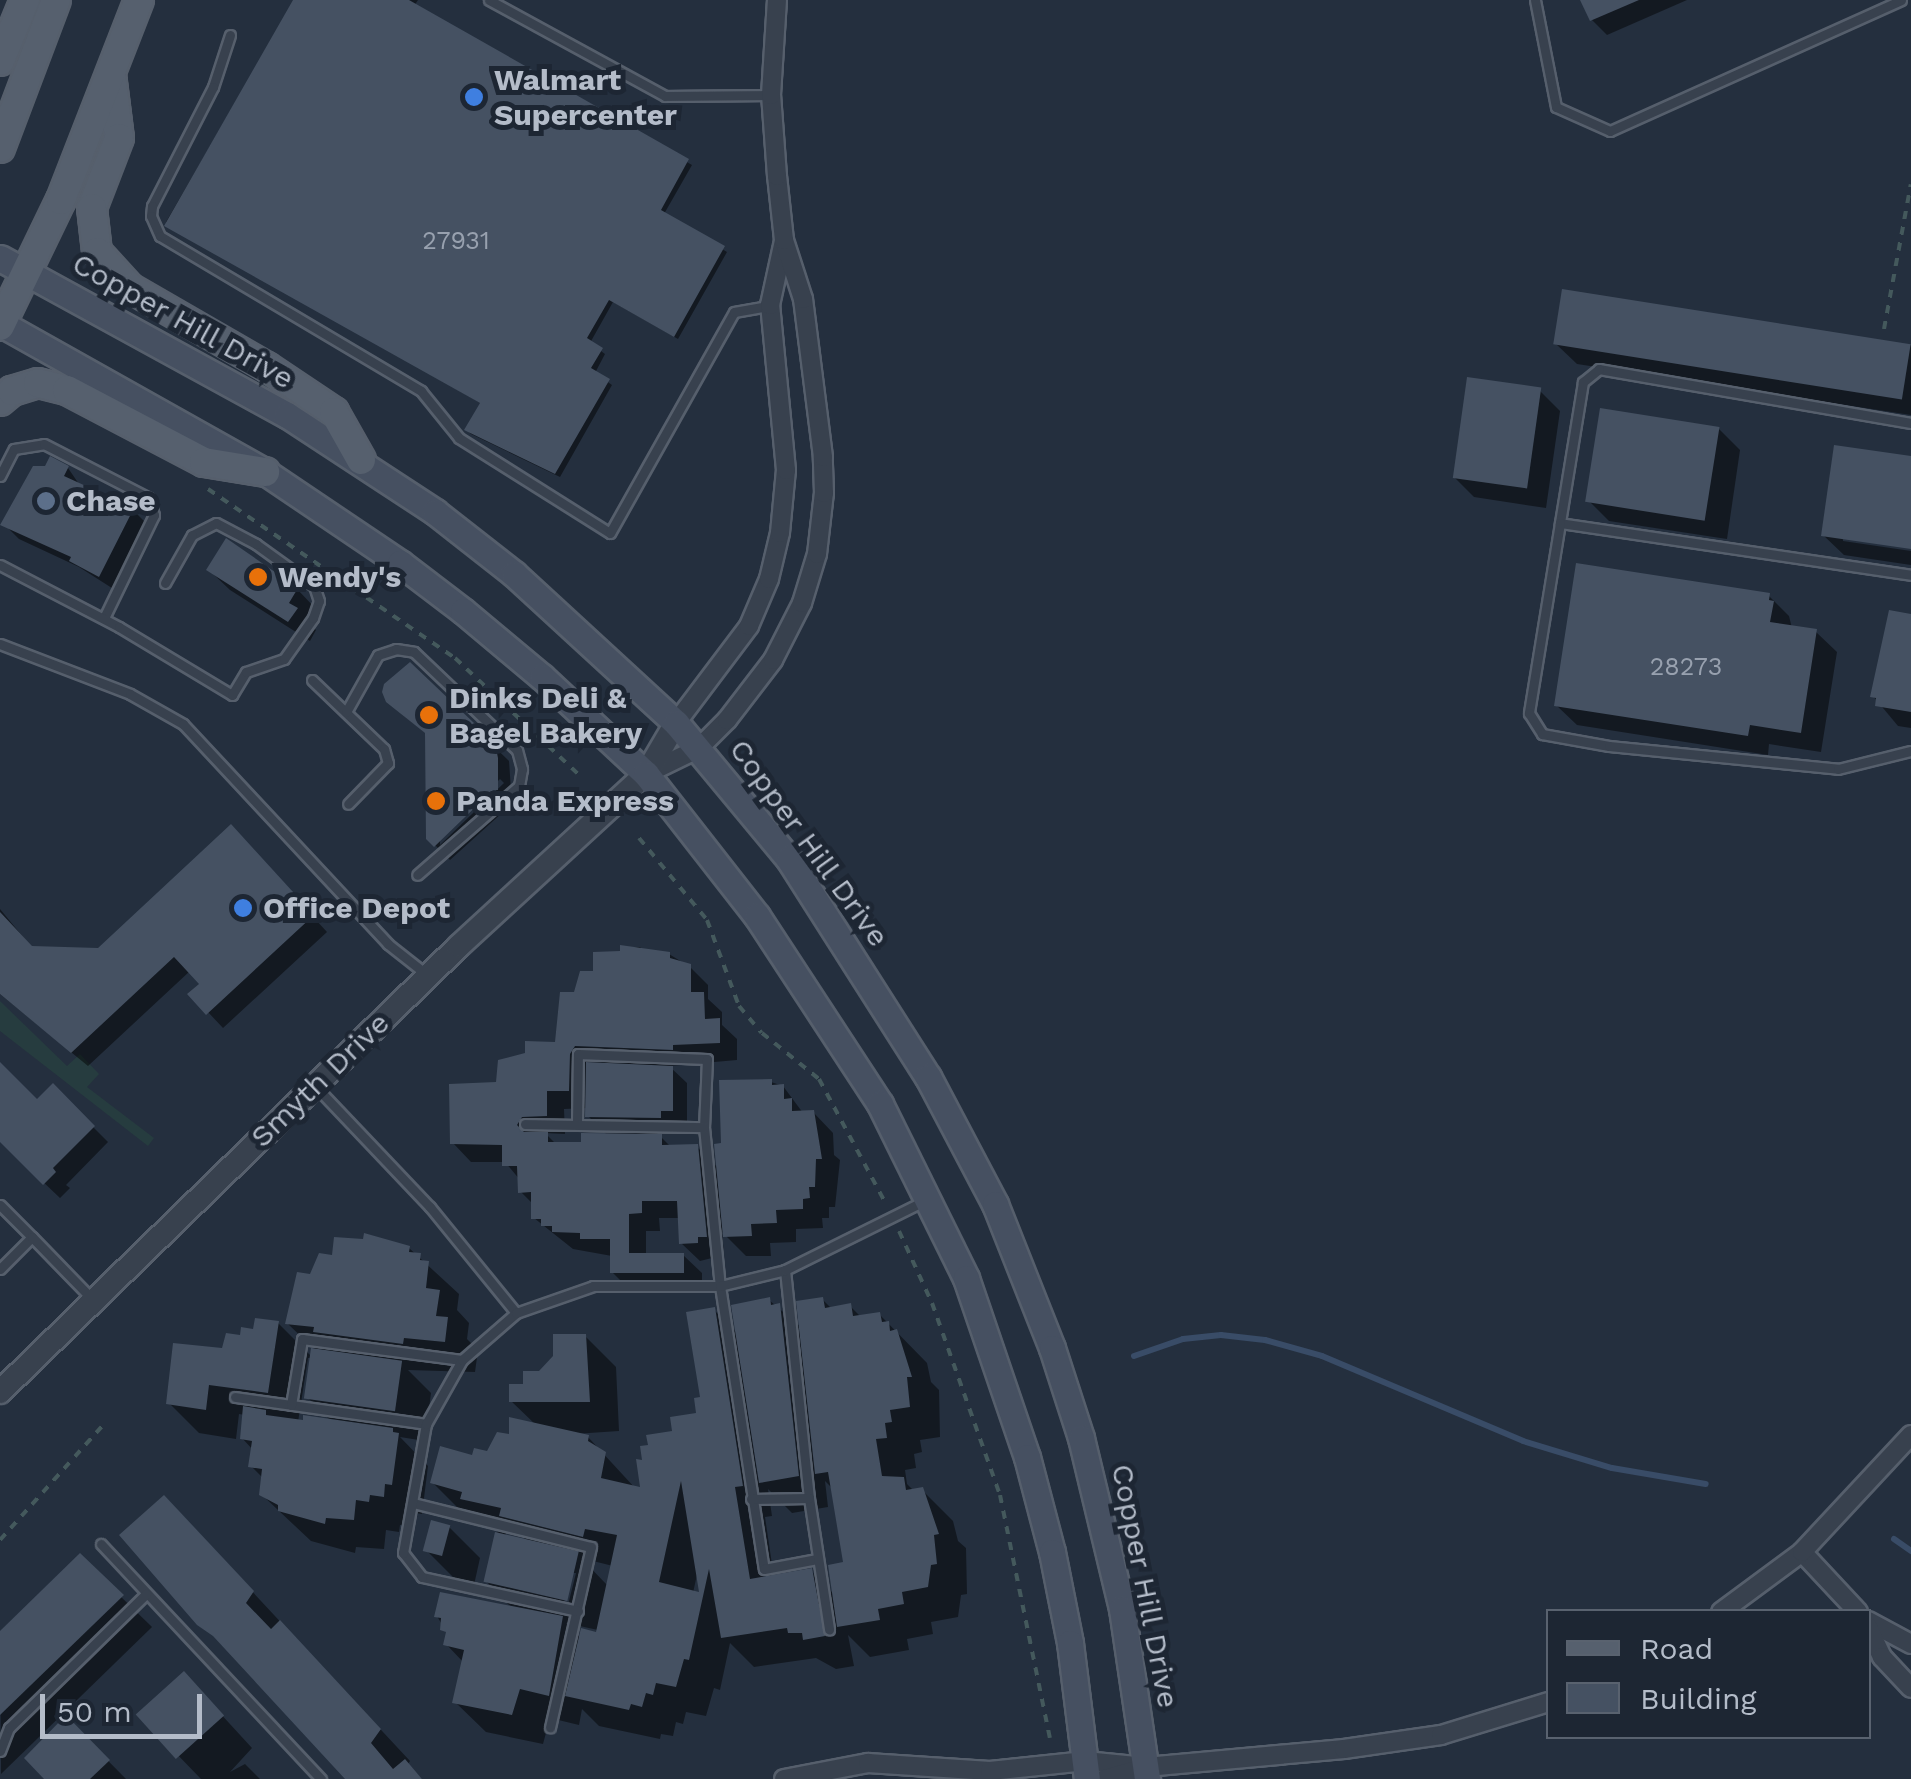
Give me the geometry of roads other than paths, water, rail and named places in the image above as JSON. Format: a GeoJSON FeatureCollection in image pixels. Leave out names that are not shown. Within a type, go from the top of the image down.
{"type":"FeatureCollection","features":[{"type":"Feature","properties":{"kind":"main road"},"geometry":{"type":"LineString","coordinates":[[0,61],[25,0]]}},
{"type":"Feature","properties":{"kind":"main road"},"geometry":{"type":"LineString","coordinates":[[0,148],[56,0]]}},
{"type":"Feature","properties":{"kind":"main road"},"geometry":{"type":"LineString","coordinates":[[138,0],[27,273],[0,324],[265,472],[400,563],[463,611],[542,677],[646,774],[757,916],[880,1104],[930,1198],[966,1278],[1027,1457],[1070,1643],[1086,1770]]}},
{"type":"Feature","properties":{"kind":"main road"},"geometry":{"type":"LineString","coordinates":[[111,74],[118,138],[92,208],[97,252],[130,288],[267,367],[334,412],[361,460]]}},
{"type":"Feature","properties":{"kind":"main road","name":"Copper Hill Drive"},"geometry":{"type":"LineString","coordinates":[[0,258],[361,460],[514,574],[676,723],[789,860],[928,1077],[995,1204],[1052,1348],[1081,1438],[1122,1609],[1146,1773]]}},
{"type":"Feature","properties":{"kind":"main road"},"geometry":{"type":"LineString","coordinates":[[0,401],[12,391],[38,384],[67,390],[204,462],[265,472]]}},
{"type":"Feature","properties":{"kind":"street"},"geometry":{"type":"LineString","coordinates":[[646,774],[699,748],[727,720],[773,660],[802,603],[816,554],[824,494],[823,458],[803,299],[784,240],[772,95],[777,0]]}},
{"type":"Feature","properties":{"kind":"street"},"geometry":{"type":"LineString","coordinates":[[676,723],[749,626],[768,580],[780,533],[786,470],[770,306],[784,240]]}},
{"type":"Feature","properties":{"kind":"street","name":"Smyth Drive"},"geometry":{"type":"LineString","coordinates":[[0,1392],[428,976],[646,774],[676,723]]}},
{"type":"Feature","properties":{"kind":"street"},"geometry":{"type":"LineString","coordinates":[[1724,1609],[1802,1552],[1911,1435]]}},
{"type":"Feature","properties":{"kind":"street"},"geometry":{"type":"LineString","coordinates":[[1802,1552],[1855,1609]]}},
{"type":"Feature","properties":{"kind":"street"},"geometry":{"type":"LineString","coordinates":[[1871,1625],[1911,1644]]}},
{"type":"Feature","properties":{"kind":"street"},"geometry":{"type":"LineString","coordinates":[[1871,1631],[1882,1657],[1911,1688]]}},
{"type":"Feature","properties":{"kind":"street"},"geometry":{"type":"LineString","coordinates":[[1105,1779],[1440,1735],[1546,1703]]}},
{"type":"Feature","properties":{"kind":"street"},"geometry":{"type":"LineString","coordinates":[[784,1779],[868,1762],[990,1771],[1146,1773]]}},
{"type":"Feature","properties":{"kind":"lane"},"geometry":{"type":"LineString","coordinates":[[489,0],[665,96],[772,95]]}},
{"type":"Feature","properties":{"kind":"lane"},"geometry":{"type":"LineString","coordinates":[[1534,0],[1556,108],[1610,131],[1902,0]]}},
{"type":"Feature","properties":{"kind":"lane"},"geometry":{"type":"LineString","coordinates":[[230,35],[213,86],[152,206],[150,216],[160,236],[421,391],[460,438],[610,533],[734,312],[770,306]]}},
{"type":"Feature","properties":{"kind":"lane"},"geometry":{"type":"LineString","coordinates":[[1911,423],[1599,370],[1583,382],[1529,713],[1542,734],[1609,746],[1838,769],[1911,752]]}},
{"type":"Feature","properties":{"kind":"lane"},"geometry":{"type":"LineString","coordinates":[[0,476],[14,449],[44,444],[149,498],[154,515],[104,618]]}},
{"type":"Feature","properties":{"kind":"lane"},"geometry":{"type":"LineString","coordinates":[[0,564],[104,618],[232,695],[246,672],[284,660],[313,618],[319,600],[314,586],[241,534],[216,522],[192,534],[165,582]]}},
{"type":"Feature","properties":{"kind":"lane"},"geometry":{"type":"LineString","coordinates":[[1560,523],[1911,575]]}},
{"type":"Feature","properties":{"kind":"lane"},"geometry":{"type":"LineString","coordinates":[[0,644],[130,694],[183,724],[388,944],[428,976]]}},
{"type":"Feature","properties":{"kind":"lane"},"geometry":{"type":"LineString","coordinates":[[346,712],[378,655],[396,648],[414,652],[518,750],[522,769],[519,786],[417,875]]}},
{"type":"Feature","properties":{"kind":"lane"},"geometry":{"type":"LineString","coordinates":[[312,680],[384,750],[388,763],[348,804]]}},
{"type":"Feature","properties":{"kind":"lane"},"geometry":{"type":"LineString","coordinates":[[577,1122],[578,1054],[707,1059],[704,1126],[720,1286],[764,1569],[817,1559]]}},
{"type":"Feature","properties":{"kind":"lane"},"geometry":{"type":"LineString","coordinates":[[315,1086],[430,1208],[516,1313]]}},
{"type":"Feature","properties":{"kind":"lane"},"geometry":{"type":"LineString","coordinates":[[525,1124],[704,1126]]}},
{"type":"Feature","properties":{"kind":"lane"},"geometry":{"type":"LineString","coordinates":[[578,1611],[422,1578],[403,1554],[426,1424],[462,1360],[516,1313],[593,1286],[720,1286],[785,1270],[930,1198]]}},
{"type":"Feature","properties":{"kind":"lane"},"geometry":{"type":"LineString","coordinates":[[0,1205],[93,1300]]}},
{"type":"Feature","properties":{"kind":"lane"},"geometry":{"type":"LineString","coordinates":[[0,1269],[32,1237]]}},
{"type":"Feature","properties":{"kind":"lane"},"geometry":{"type":"LineString","coordinates":[[785,1270],[808,1498],[829,1629]]}},
{"type":"Feature","properties":{"kind":"lane"},"geometry":{"type":"LineString","coordinates":[[291,1406],[302,1339],[462,1360]]}},
{"type":"Feature","properties":{"kind":"lane"},"geometry":{"type":"LineString","coordinates":[[235,1396],[426,1424]]}},
{"type":"Feature","properties":{"kind":"lane"},"geometry":{"type":"LineString","coordinates":[[751,1499],[808,1498]]}},
{"type":"Feature","properties":{"kind":"lane"},"geometry":{"type":"LineString","coordinates":[[413,1503],[591,1547],[550,1727]]}},
{"type":"Feature","properties":{"kind":"lane"},"geometry":{"type":"LineString","coordinates":[[101,1544],[322,1779]]}},
{"type":"Feature","properties":{"kind":"lane"},"geometry":{"type":"LineString","coordinates":[[0,1750],[9,1728],[146,1594]]}},
{"type":"Feature","properties":{"kind":"waterway"},"geometry":{"type":"LineString","coordinates":[[1134,1356],[1183,1339],[1221,1335],[1265,1340],[1322,1356],[1523,1441],[1612,1468],[1706,1484]]}},
{"type":"Feature","properties":{"kind":"waterway"},"geometry":{"type":"LineString","coordinates":[[1894,1539],[1911,1551]]}},
{"type":"Feature","properties":{"kind":"place","name":"Walmart Supercenter"},"geometry":{"type":"Point","coordinates":[474,97]}},
{"type":"Feature","properties":{"kind":"place","name":"Chase"},"geometry":{"type":"Point","coordinates":[46,501]}},
{"type":"Feature","properties":{"kind":"place","name":"Wendy's"},"geometry":{"type":"Point","coordinates":[258,577]}},
{"type":"Feature","properties":{"kind":"place","name":"Dinks Deli & Bagel Bakery"},"geometry":{"type":"Point","coordinates":[429,715]}},
{"type":"Feature","properties":{"kind":"place","name":"Panda Express"},"geometry":{"type":"Point","coordinates":[436,801]}},
{"type":"Feature","properties":{"kind":"place","name":"Office Depot"},"geometry":{"type":"Point","coordinates":[243,908]}}]}
